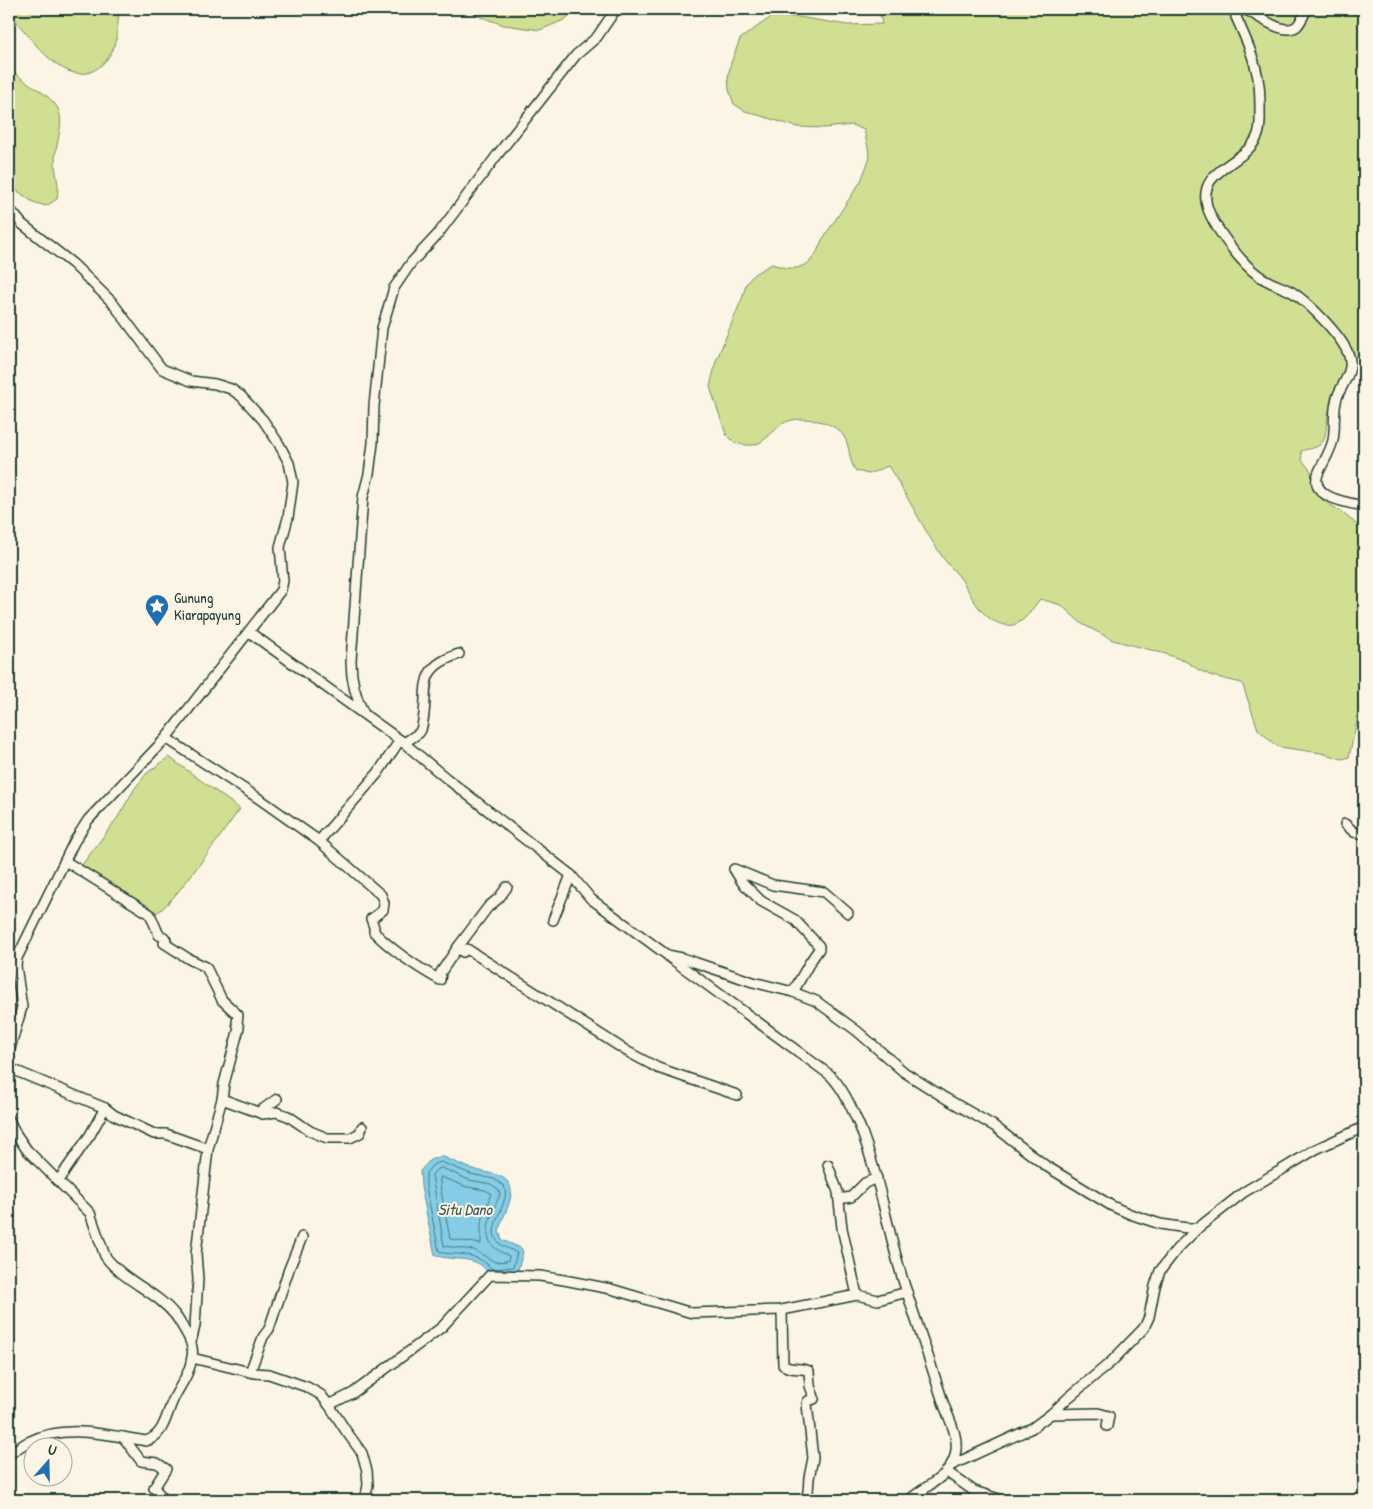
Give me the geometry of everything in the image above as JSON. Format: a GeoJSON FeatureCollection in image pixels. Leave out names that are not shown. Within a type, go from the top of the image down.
{"type":"FeatureCollection","features":[{"type":"Feature","properties":{"kind":"street"},"geometry":{"type":"LineString","coordinates":[[364,715],[353,681],[351,653],[363,497],[374,443],[374,406],[382,328],[394,288],[411,263],[438,234],[576,55],[598,37],[616,9]]}},
{"type":"Feature","properties":{"kind":"street"},"geometry":{"type":"LineString","coordinates":[[1307,9],[1297,26],[1283,29],[1250,11],[1238,10],[1236,17],[1250,47],[1259,85],[1260,132],[1252,145],[1210,180],[1206,192],[1207,205],[1220,231],[1250,269],[1267,281],[1290,291],[1308,304],[1329,326],[1347,351],[1350,367],[1335,404],[1334,433],[1330,450],[1317,476],[1317,482],[1319,490],[1324,494],[1364,506]]}},
{"type":"Feature","properties":{"kind":"street"},"geometry":{"type":"LineString","coordinates":[[9,208],[22,224],[73,264],[112,302],[162,370],[191,382],[215,384],[230,389],[242,396],[263,420],[279,444],[289,463],[293,482],[288,518],[280,547],[283,584],[280,592],[166,738],[88,820],[17,958],[16,966],[22,1007],[9,1052]]}},
{"type":"Feature","properties":{"kind":"street"},"geometry":{"type":"LineString","coordinates":[[249,632],[402,741],[446,778],[571,875],[591,898],[835,1080],[848,1100],[877,1178],[892,1242],[907,1292],[956,1436],[956,1452],[949,1468]]}},
{"type":"Feature","properties":{"kind":"street"},"geometry":{"type":"LineString","coordinates":[[319,841],[378,773],[402,741],[419,733],[430,671],[436,664],[459,654]]}},
{"type":"Feature","properties":{"kind":"street"},"geometry":{"type":"LineString","coordinates":[[166,738],[261,800],[319,841],[383,898],[383,910],[371,919],[374,932],[401,957],[440,980],[441,972],[458,947],[488,907],[499,898],[507,887]]}},
{"type":"Feature","properties":{"kind":"street"},"geometry":{"type":"LineString","coordinates":[[1345,824],[1354,832],[1364,834]]}},
{"type":"Feature","properties":{"kind":"street"},"geometry":{"type":"LineString","coordinates":[[9,1455],[14,1450],[45,1435],[84,1432],[146,1441],[153,1439],[162,1429],[174,1398],[187,1375],[192,1358],[191,1342],[195,1326],[198,1279],[196,1254],[208,1149],[239,1028],[237,1023],[238,1015],[222,1000],[206,967],[164,943],[166,940],[159,935],[150,914],[66,861]]}},
{"type":"Feature","properties":{"kind":"street"},"geometry":{"type":"LineString","coordinates":[[793,992],[819,946],[795,920],[763,903],[754,895],[742,882],[734,868],[773,885],[824,892],[848,913]]}},
{"type":"Feature","properties":{"kind":"street"},"geometry":{"type":"LineString","coordinates":[[553,920],[571,875]]}},
{"type":"Feature","properties":{"kind":"street"},"geometry":{"type":"LineString","coordinates":[[458,947],[463,952],[467,949],[628,1052],[658,1068],[737,1095]]}},
{"type":"Feature","properties":{"kind":"street"},"geometry":{"type":"LineString","coordinates":[[667,956],[682,958],[753,982],[793,992],[816,1001],[858,1031],[891,1062],[917,1081],[994,1126],[1046,1166],[1093,1196],[1124,1212],[1148,1221],[1172,1226],[1198,1228]]}},
{"type":"Feature","properties":{"kind":"street"},"geometry":{"type":"LineString","coordinates":[[9,1068],[105,1108],[114,1115],[154,1134],[178,1137],[208,1149]]}},
{"type":"Feature","properties":{"kind":"street"},"geometry":{"type":"LineString","coordinates":[[222,1099],[263,1114],[276,1112],[288,1116],[310,1131],[327,1138],[350,1138],[360,1133],[362,1127]]}},
{"type":"Feature","properties":{"kind":"street"},"geometry":{"type":"LineString","coordinates":[[259,1112],[277,1099]]}},
{"type":"Feature","properties":{"kind":"street"},"geometry":{"type":"LineString","coordinates":[[58,1181],[90,1135],[105,1108]]}},
{"type":"Feature","properties":{"kind":"street"},"geometry":{"type":"LineString","coordinates":[[9,1120],[27,1150],[90,1213],[105,1256],[109,1261],[125,1276],[168,1308],[175,1315],[191,1342]]}},
{"type":"Feature","properties":{"kind":"street"},"geometry":{"type":"LineString","coordinates":[[909,1500],[949,1468],[1032,1428],[1111,1362],[1144,1328],[1149,1317],[1160,1271],[1177,1249],[1198,1228],[1244,1192],[1316,1149],[1364,1128]]}},
{"type":"Feature","properties":{"kind":"street"},"geometry":{"type":"LineString","coordinates":[[828,1165],[839,1198],[843,1237],[857,1295]]}},
{"type":"Feature","properties":{"kind":"street"},"geometry":{"type":"LineString","coordinates":[[839,1198],[851,1197],[865,1183],[877,1178]]}},
{"type":"Feature","properties":{"kind":"street"},"geometry":{"type":"LineString","coordinates":[[250,1372],[262,1340],[269,1329],[302,1237]]}},
{"type":"Feature","properties":{"kind":"street"},"geometry":{"type":"LineString","coordinates":[[329,1405],[352,1393],[442,1327],[490,1275],[540,1276],[564,1280],[611,1289],[692,1313],[782,1310],[857,1295],[878,1300],[907,1292]]}},
{"type":"Feature","properties":{"kind":"street"},"geometry":{"type":"LineString","coordinates":[[782,1310],[783,1366],[809,1371],[810,1386],[814,1396],[814,1399],[808,1401],[807,1404],[813,1458],[808,1492],[804,1500]]}},
{"type":"Feature","properties":{"kind":"street"},"geometry":{"type":"LineString","coordinates":[[192,1358],[250,1372],[269,1374],[307,1387],[321,1395],[362,1453],[367,1471],[368,1485],[365,1500]]}},
{"type":"Feature","properties":{"kind":"street"},"geometry":{"type":"LineString","coordinates":[[1051,1414],[1098,1413],[1109,1416],[1107,1426]]}},
{"type":"Feature","properties":{"kind":"street"},"geometry":{"type":"LineString","coordinates":[[123,1437],[141,1461],[157,1463],[166,1468],[154,1488],[165,1500]]}},
{"type":"Feature","properties":{"kind":"street"},"geometry":{"type":"LineString","coordinates":[[949,1468],[974,1491],[1002,1500]]}},
{"type":"Feature","properties":{"kind":"green space"},"geometry":{"type":"Polygon","coordinates":[[[10,9],[119,9],[117,36],[114,47],[103,64],[95,70],[78,74],[68,71],[51,60],[39,49],[12,17],[10,9]]]}},
{"type":"Feature","properties":{"kind":"green space"},"geometry":{"type":"Polygon","coordinates":[[[466,9],[578,9],[564,20],[540,30],[504,25],[478,16],[466,9]]]}},
{"type":"Feature","properties":{"kind":"green space"},"geometry":{"type":"Polygon","coordinates":[[[879,9],[1364,9],[1364,364],[1349,371],[1339,384],[1332,400],[1325,437],[1322,443],[1301,451],[1302,460],[1311,471],[1313,491],[1364,530],[1364,695],[1349,757],[1342,759],[1321,753],[1280,747],[1274,744],[1258,729],[1242,683],[1212,676],[1187,662],[1166,654],[1113,640],[1082,624],[1061,605],[1040,599],[1025,618],[1013,625],[1003,625],[990,619],[980,609],[961,579],[936,548],[888,466],[869,474],[856,471],[853,467],[846,439],[838,430],[831,426],[814,420],[796,419],[782,424],[762,441],[752,445],[735,443],[726,434],[710,387],[716,361],[743,296],[746,284],[754,274],[772,264],[785,268],[797,268],[809,263],[861,181],[870,157],[864,130],[852,125],[824,128],[797,127],[745,111],[734,104],[729,90],[728,77],[731,63],[740,39],[771,17],[799,17],[847,25],[882,24],[879,9]]]}},
{"type":"Feature","properties":{"kind":"green space"},"geometry":{"type":"Polygon","coordinates":[[[9,67],[53,101],[59,113],[60,126],[55,154],[57,199],[46,206],[33,202],[9,185],[9,67]]]}},
{"type":"Feature","properties":{"kind":"green space"},"geometry":{"type":"Polygon","coordinates":[[[169,757],[240,809],[185,883],[163,908],[156,913],[81,866],[118,817],[135,788],[147,773],[169,757]]]}},
{"type":"Feature","properties":{"kind":"water","name":"Situ Dano"},"geometry":{"type":"Polygon","coordinates":[[[441,1156],[469,1168],[504,1178],[508,1182],[511,1187],[511,1194],[499,1231],[502,1240],[521,1248],[523,1252],[517,1273],[487,1272],[483,1266],[477,1263],[435,1255],[421,1187],[420,1171],[430,1160],[441,1156]]]}},
{"type":"Feature","properties":{"kind":"place","name":"Gunung Kiarapayung"},"geometry":{"type":"Point","coordinates":[157,627]}}]}
